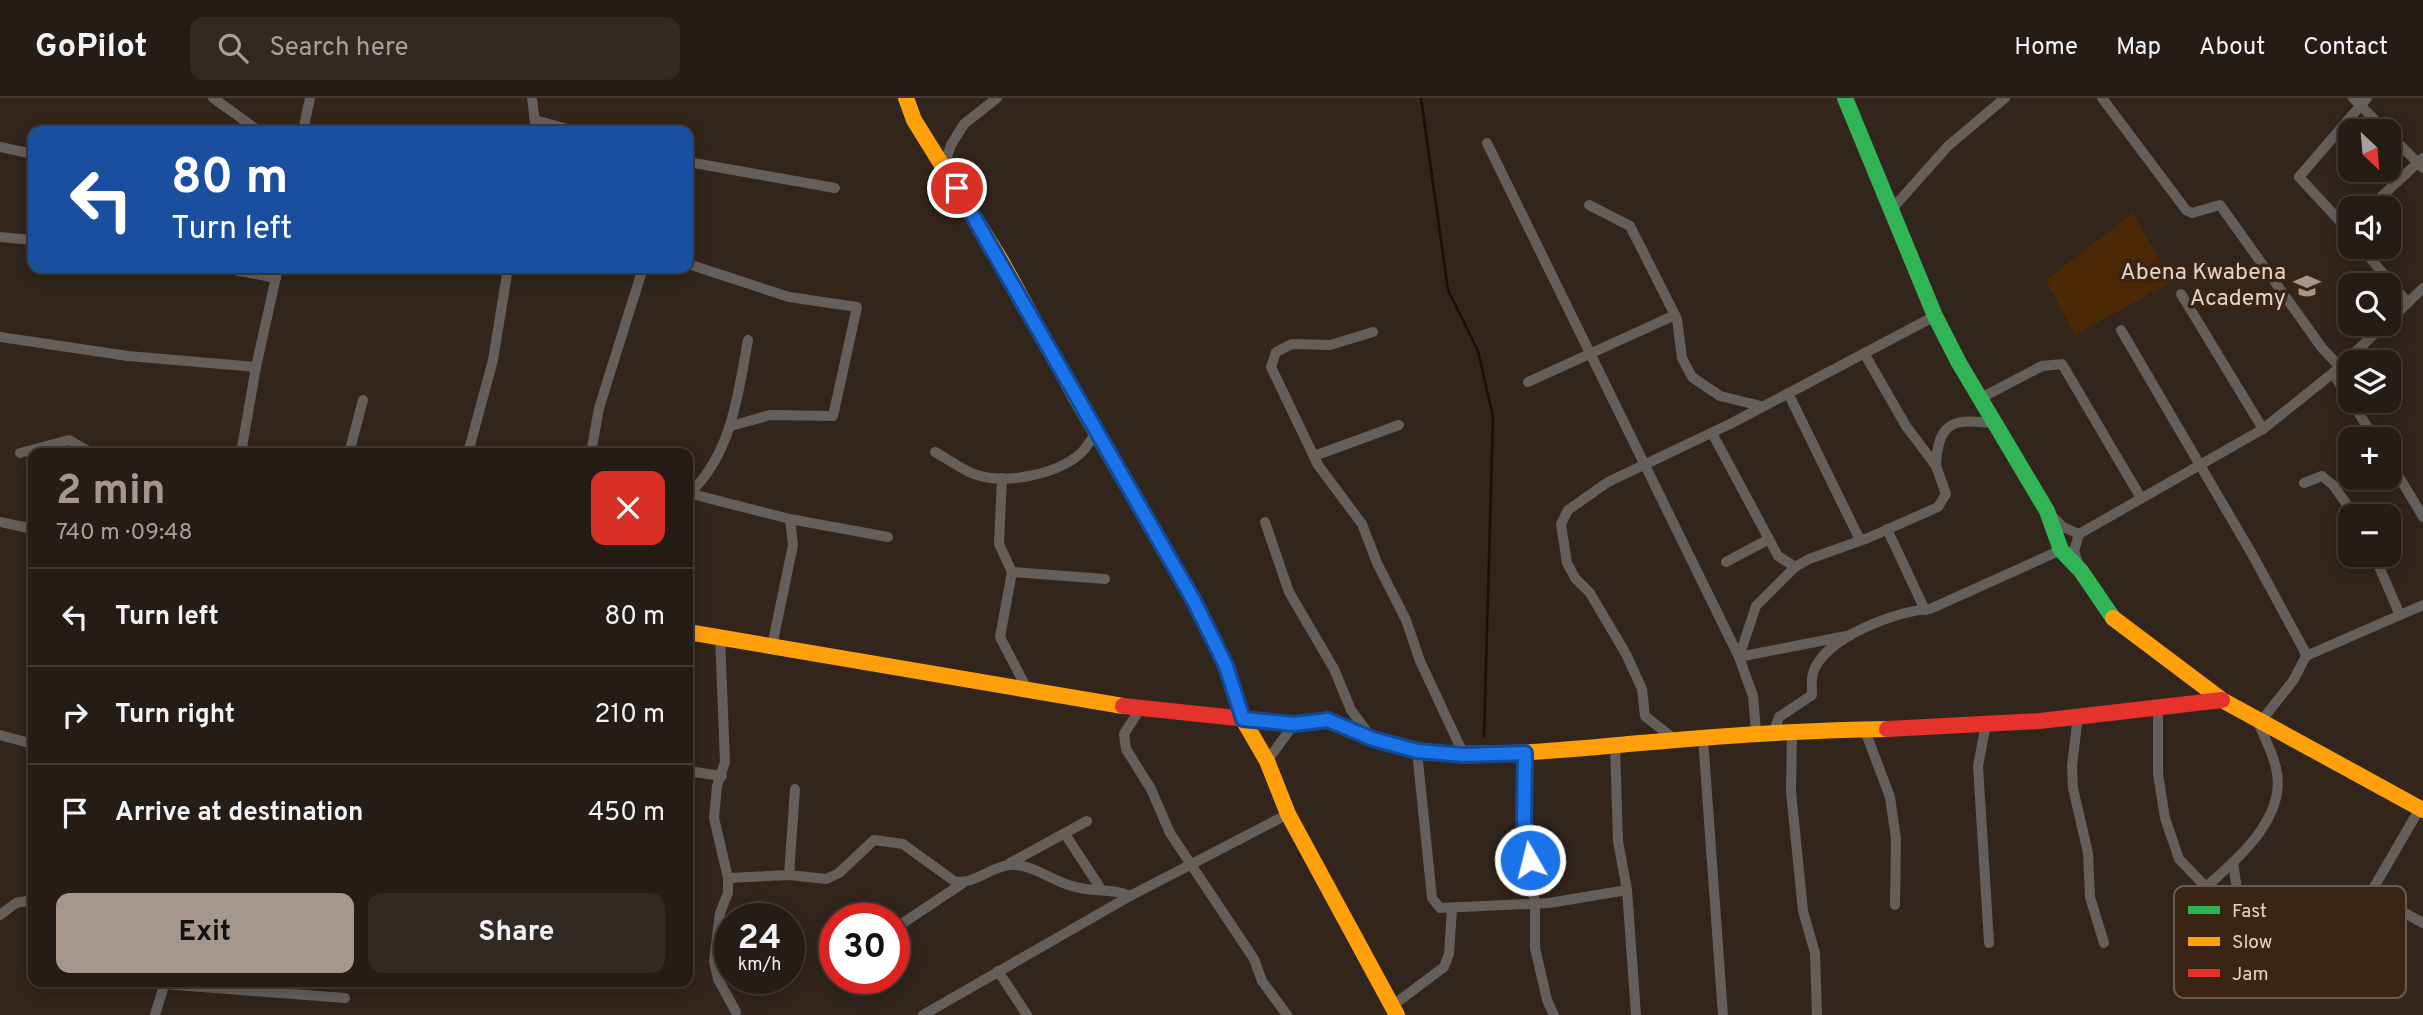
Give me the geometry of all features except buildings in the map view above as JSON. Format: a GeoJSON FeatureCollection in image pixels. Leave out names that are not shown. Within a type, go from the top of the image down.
{"type":"FeatureCollection","features":[{"type":"Feature","properties":{"kind":"street"},"geometry":{"type":"LineString","coordinates":[[213,98],[252,126]]}},
{"type":"Feature","properties":{"kind":"street"},"geometry":{"type":"LineString","coordinates":[[304,126],[310,98]]}},
{"type":"Feature","properties":{"kind":"street"},"geometry":{"type":"LineString","coordinates":[[532,98],[535,126]]}},
{"type":"Feature","properties":{"kind":"street"},"geometry":{"type":"LineString","coordinates":[[906,98],[914,120],[1002,261],[1194,601],[1226,666],[1243,719],[1267,761],[1288,814],[1394,1012],[1444,967],[1449,954],[1452,909]]}},
{"type":"Feature","properties":{"kind":"street"},"geometry":{"type":"LineString","coordinates":[[944,165],[951,145],[964,124],[997,98]]}},
{"type":"Feature","properties":{"kind":"street"},"geometry":{"type":"LineString","coordinates":[[1844,98],[1935,316],[2047,511],[2061,550],[2081,571],[2111,616],[2222,700],[2421,809],[2375,886]]}},
{"type":"Feature","properties":{"kind":"street"},"geometry":{"type":"LineString","coordinates":[[1892,209],[1948,146],[2005,98]]}},
{"type":"Feature","properties":{"kind":"street"},"geometry":{"type":"LineString","coordinates":[[2102,98],[2186,210],[2192,213],[2220,205],[2337,370]]}},
{"type":"Feature","properties":{"kind":"street"},"geometry":{"type":"LineString","coordinates":[[2338,218],[2299,177],[2360,101],[2376,119]]}},
{"type":"Feature","properties":{"kind":"street"},"geometry":{"type":"LineString","coordinates":[[1487,143],[1739,657],[1752,696],[1755,732]]}},
{"type":"Feature","properties":{"kind":"street"},"geometry":{"type":"LineString","coordinates":[[2383,196],[2421,163],[2401,144]]}},
{"type":"Feature","properties":{"kind":"street"},"geometry":{"type":"LineString","coordinates":[[0,147],[28,153]]}},
{"type":"Feature","properties":{"kind":"street"},"geometry":{"type":"LineString","coordinates":[[693,163],[835,188]]}},
{"type":"Feature","properties":{"kind":"street"},"geometry":{"type":"LineString","coordinates":[[1589,205],[1630,226],[1675,314],[1681,334],[1682,358],[1692,377],[1720,396],[1760,406]]}},
{"type":"Feature","properties":{"kind":"street"},"geometry":{"type":"LineString","coordinates":[[0,237],[28,240]]}},
{"type":"Feature","properties":{"kind":"street"},"geometry":{"type":"LineString","coordinates":[[2371,259],[2408,303]]}},
{"type":"Feature","properties":{"kind":"street"},"geometry":{"type":"LineString","coordinates":[[693,266],[789,297],[857,307],[833,416],[770,415],[731,426]]}},
{"type":"Feature","properties":{"kind":"street"},"geometry":{"type":"LineString","coordinates":[[242,448],[277,273]]}},
{"type":"Feature","properties":{"kind":"street"},"geometry":{"type":"LineString","coordinates":[[469,448],[493,359],[507,273]]}},
{"type":"Feature","properties":{"kind":"street"},"geometry":{"type":"LineString","coordinates":[[592,448],[599,408],[641,273]]}},
{"type":"Feature","properties":{"kind":"street"},"geometry":{"type":"LineString","coordinates":[[2401,309],[2423,288]]}},
{"type":"Feature","properties":{"kind":"street"},"geometry":{"type":"LineString","coordinates":[[2181,294],[2263,429]]}},
{"type":"Feature","properties":{"kind":"street"},"geometry":{"type":"LineString","coordinates":[[1528,382],[1675,314]]}},
{"type":"Feature","properties":{"kind":"street"},"geometry":{"type":"LineString","coordinates":[[1677,741],[1655,727],[1645,716],[1642,689],[1626,654],[1590,593],[1575,578],[1567,563],[1561,524],[1569,510],[1585,496],[1643,464],[1712,433],[1935,316]]}},
{"type":"Feature","properties":{"kind":"street"},"geometry":{"type":"LineString","coordinates":[[2121,330],[2252,554],[2306,656]]}},
{"type":"Feature","properties":{"kind":"street"},"geometry":{"type":"LineString","coordinates":[[1373,332],[1330,345],[1292,344],[1272,358],[1271,367],[1318,465],[1362,524],[1377,563],[1406,620],[1420,661],[1464,755]]}},
{"type":"Feature","properties":{"kind":"street"},"geometry":{"type":"LineString","coordinates":[[2081,571],[2074,551],[2079,534],[2263,429],[2337,370],[2372,336]]}},
{"type":"Feature","properties":{"kind":"street"},"geometry":{"type":"LineString","coordinates":[[0,337],[128,356],[256,367]]}},
{"type":"Feature","properties":{"kind":"street"},"geometry":{"type":"LineString","coordinates":[[693,490],[705,479],[731,426],[748,340]]}},
{"type":"Feature","properties":{"kind":"street"},"geometry":{"type":"LineString","coordinates":[[1739,657],[1756,606],[1795,567],[1938,507],[1943,501],[1945,485],[1936,466],[1906,426],[1864,353]]}},
{"type":"Feature","properties":{"kind":"street"},"geometry":{"type":"LineString","coordinates":[[1980,398],[2042,366],[2062,364],[2141,498]]}},
{"type":"Feature","properties":{"kind":"street"},"geometry":{"type":"LineString","coordinates":[[1788,393],[1860,541]]}},
{"type":"Feature","properties":{"kind":"street"},"geometry":{"type":"LineString","coordinates":[[350,448],[363,400]]}},
{"type":"Feature","properties":{"kind":"street"},"geometry":{"type":"LineString","coordinates":[[1936,466],[1937,441],[1946,429],[1958,421],[1996,424]]}},
{"type":"Feature","properties":{"kind":"street"},"geometry":{"type":"LineString","coordinates":[[1314,456],[1399,425]]}},
{"type":"Feature","properties":{"kind":"street"},"geometry":{"type":"LineString","coordinates":[[935,452],[971,473],[1002,478],[1046,472],[1060,466],[1081,454],[1097,432]]}},
{"type":"Feature","properties":{"kind":"street"},"geometry":{"type":"LineString","coordinates":[[1712,433],[1778,556],[1795,567]]}},
{"type":"Feature","properties":{"kind":"street"},"geometry":{"type":"LineString","coordinates":[[39,448],[69,440],[83,448]]}},
{"type":"Feature","properties":{"kind":"street"},"geometry":{"type":"LineString","coordinates":[[20,453],[28,451]]}},
{"type":"Feature","properties":{"kind":"street"},"geometry":{"type":"LineString","coordinates":[[2304,483],[2322,476],[2333,485],[2346,504]]}},
{"type":"Feature","properties":{"kind":"street"},"geometry":{"type":"LineString","coordinates":[[1002,478],[999,544],[1012,572],[1000,637],[1027,690]]}},
{"type":"Feature","properties":{"kind":"street"},"geometry":{"type":"LineString","coordinates":[[2401,480],[2423,517]]}},
{"type":"Feature","properties":{"kind":"street"},"geometry":{"type":"LineString","coordinates":[[693,494],[790,519],[888,537]]}},
{"type":"Feature","properties":{"kind":"street"},"geometry":{"type":"LineString","coordinates":[[2047,511],[2063,527],[2079,534]]}},
{"type":"Feature","properties":{"kind":"street"},"geometry":{"type":"LineString","coordinates":[[772,646],[793,545],[790,519]]}},
{"type":"Feature","properties":{"kind":"street"},"geometry":{"type":"LineString","coordinates":[[0,522],[28,528]]}},
{"type":"Feature","properties":{"kind":"street"},"geometry":{"type":"LineString","coordinates":[[1265,522],[1289,592],[1334,669],[1350,710],[1373,739]]}},
{"type":"Feature","properties":{"kind":"street"},"geometry":{"type":"LineString","coordinates":[[1887,529],[1925,610]]}},
{"type":"Feature","properties":{"kind":"street"},"geometry":{"type":"LineString","coordinates":[[1726,562],[1769,539]]}},
{"type":"Feature","properties":{"kind":"street"},"geometry":{"type":"LineString","coordinates":[[1739,657],[1851,635],[1912,610],[1925,610],[2061,550]]}},
{"type":"Feature","properties":{"kind":"street"},"geometry":{"type":"LineString","coordinates":[[2379,567],[2400,615]]}},
{"type":"Feature","properties":{"kind":"street"},"geometry":{"type":"LineString","coordinates":[[1012,572],[1105,579]]}},
{"type":"Feature","properties":{"kind":"street"},"geometry":{"type":"LineString","coordinates":[[2258,719],[2293,681],[2306,656],[2423,605]]}},
{"type":"Feature","properties":{"kind":"street"},"geometry":{"type":"LineString","coordinates":[[693,633],[1140,709],[1294,724],[1328,720],[1373,739],[1417,751],[1464,755],[1615,746],[1755,732],[1986,724],[2222,700]]}},
{"type":"Feature","properties":{"kind":"street"},"geometry":{"type":"LineString","coordinates":[[1774,731],[1779,717],[1812,695],[1812,674],[1818,663],[1851,635]]}},
{"type":"Feature","properties":{"kind":"street"},"geometry":{"type":"LineString","coordinates":[[720,636],[725,762],[717,786],[714,818],[728,878],[714,961],[718,979],[736,1012]]}},
{"type":"Feature","properties":{"kind":"street"},"geometry":{"type":"LineString","coordinates":[[2158,707],[2158,774],[2165,818],[2174,850],[2205,886]]}},
{"type":"Feature","properties":{"kind":"street"},"geometry":{"type":"LineString","coordinates":[[1140,709],[1124,734],[1126,748],[1151,789],[1170,834],[1192,863],[1254,960],[1262,981],[1287,1015]]}},
{"type":"Feature","properties":{"kind":"street"},"geometry":{"type":"LineString","coordinates":[[2078,716],[2073,788],[2088,853],[2090,897],[2104,943]]}},
{"type":"Feature","properties":{"kind":"street"},"geometry":{"type":"LineString","coordinates":[[2207,886],[2234,862],[2260,831],[2278,792],[2276,768],[2258,719]]}},
{"type":"Feature","properties":{"kind":"street"},"geometry":{"type":"LineString","coordinates":[[1267,761],[1294,724]]}},
{"type":"Feature","properties":{"kind":"street"},"geometry":{"type":"LineString","coordinates":[[1986,724],[1978,766],[1989,943]]}},
{"type":"Feature","properties":{"kind":"street"},"geometry":{"type":"LineString","coordinates":[[1864,728],[1890,797],[1896,839],[1895,905]]}},
{"type":"Feature","properties":{"kind":"street"},"geometry":{"type":"LineString","coordinates":[[1792,730],[1791,792],[1803,911],[1815,953],[1817,1015]]}},
{"type":"Feature","properties":{"kind":"street"},"geometry":{"type":"LineString","coordinates":[[0,736],[28,743]]}},
{"type":"Feature","properties":{"kind":"street"},"geometry":{"type":"LineString","coordinates":[[1703,738],[1723,1015]]}},
{"type":"Feature","properties":{"kind":"street"},"geometry":{"type":"LineString","coordinates":[[1615,746],[1618,841],[1627,891],[1636,1015]]}},
{"type":"Feature","properties":{"kind":"street"},"geometry":{"type":"LineString","coordinates":[[1417,751],[1432,898],[1440,908],[1535,904],[1627,891]]}},
{"type":"Feature","properties":{"kind":"street"},"geometry":{"type":"LineString","coordinates":[[1525,753],[1524,820],[1535,904],[1535,948],[1547,1000],[1554,1015]]}},
{"type":"Feature","properties":{"kind":"street"},"geometry":{"type":"LineString","coordinates":[[693,773],[722,776]]}},
{"type":"Feature","properties":{"kind":"street"},"geometry":{"type":"LineString","coordinates":[[789,875],[795,789]]}},
{"type":"Feature","properties":{"kind":"street"},"geometry":{"type":"LineString","coordinates":[[923,1015],[1130,896],[1288,814]]}},
{"type":"Feature","properties":{"kind":"street"},"geometry":{"type":"LineString","coordinates":[[910,918],[963,883],[1006,865],[1087,821]]}},
{"type":"Feature","properties":{"kind":"street"},"geometry":{"type":"LineString","coordinates":[[1066,834],[1101,889]]}},
{"type":"Feature","properties":{"kind":"street"},"geometry":{"type":"LineString","coordinates":[[728,878],[789,875],[826,879],[838,873],[874,840],[903,844],[954,881],[963,883]]}},
{"type":"Feature","properties":{"kind":"street"},"geometry":{"type":"LineString","coordinates":[[2234,862],[2237,886]]}},
{"type":"Feature","properties":{"kind":"street"},"geometry":{"type":"LineString","coordinates":[[1006,865],[1017,864],[1074,887],[1118,890],[1130,896]]}},
{"type":"Feature","properties":{"kind":"street"},"geometry":{"type":"LineString","coordinates":[[0,915],[16,903],[28,901]]}},
{"type":"Feature","properties":{"kind":"street"},"geometry":{"type":"LineString","coordinates":[[2406,914],[2423,923]]}},
{"type":"Feature","properties":{"kind":"street"},"geometry":{"type":"LineString","coordinates":[[998,971],[1027,1015]]}},
{"type":"Feature","properties":{"kind":"street"},"geometry":{"type":"LineString","coordinates":[[155,1015],[164,987]]}},
{"type":"Feature","properties":{"kind":"street"},"geometry":{"type":"LineString","coordinates":[[213,987],[345,998]]}},
{"type":"Feature","properties":{"kind":"shaded area"},"geometry":{"type":"Polygon","coordinates":[[[2133,213],[2172,282],[2075,335],[2046,280],[2133,213]]]}},
{"type":"Feature","properties":{"kind":"waterway"},"geometry":{"type":"LineString","coordinates":[[1421,98],[1448,290],[1478,351],[1493,417],[1484,736]]}},
{"type":"Feature","properties":{"kind":"traffic: fast"},"geometry":{"type":"LineString","coordinates":[[1845,98],[1935,316],[1959,363],[2047,511],[2061,550],[2081,571],[2113,618]]}},
{"type":"Feature","properties":{"kind":"traffic: fast"},"geometry":{"type":"LineString","coordinates":[[1076,398],[1194,601],[1226,666],[1245,723]]}},
{"type":"Feature","properties":{"kind":"traffic: slow"},"geometry":{"type":"LineString","coordinates":[[906,98],[914,120],[1002,262],[1076,398]]}},
{"type":"Feature","properties":{"kind":"traffic: slow"},"geometry":{"type":"LineString","coordinates":[[2113,618],[2222,700],[2423,810]]}},
{"type":"Feature","properties":{"kind":"traffic: slow"},"geometry":{"type":"LineString","coordinates":[[693,633],[1123,706]]}},
{"type":"Feature","properties":{"kind":"traffic: slow"},"geometry":{"type":"LineString","coordinates":[[1245,723],[1267,761],[1288,814],[1397,1015]]}},
{"type":"Feature","properties":{"kind":"traffic: slow"},"geometry":{"type":"LineString","coordinates":[[1425,752],[1510,753],[1740,735],[1887,729]]}},
{"type":"Feature","properties":{"kind":"traffic: jam"},"geometry":{"type":"LineString","coordinates":[[1887,729],[2040,721],[2222,700]]}},
{"type":"Feature","properties":{"kind":"traffic: jam"},"geometry":{"type":"LineString","coordinates":[[1123,706],[1294,724],[1328,720],[1373,739],[1425,752]]}},
{"type":"Feature","properties":{"kind":"place","name":"Abena Kwabena Academy"},"geometry":{"type":"Point","coordinates":[2307,286]}},
{"type":"Feature","properties":{"kind":"route"},"geometry":{"type":"LineString","coordinates":[[957,188],[1002,261],[1078,402],[1194,601],[1226,666],[1243,719],[1294,724],[1328,720],[1373,739],[1417,751],[1464,755],[1525,753],[1524,820],[1530,860]]}}]}
